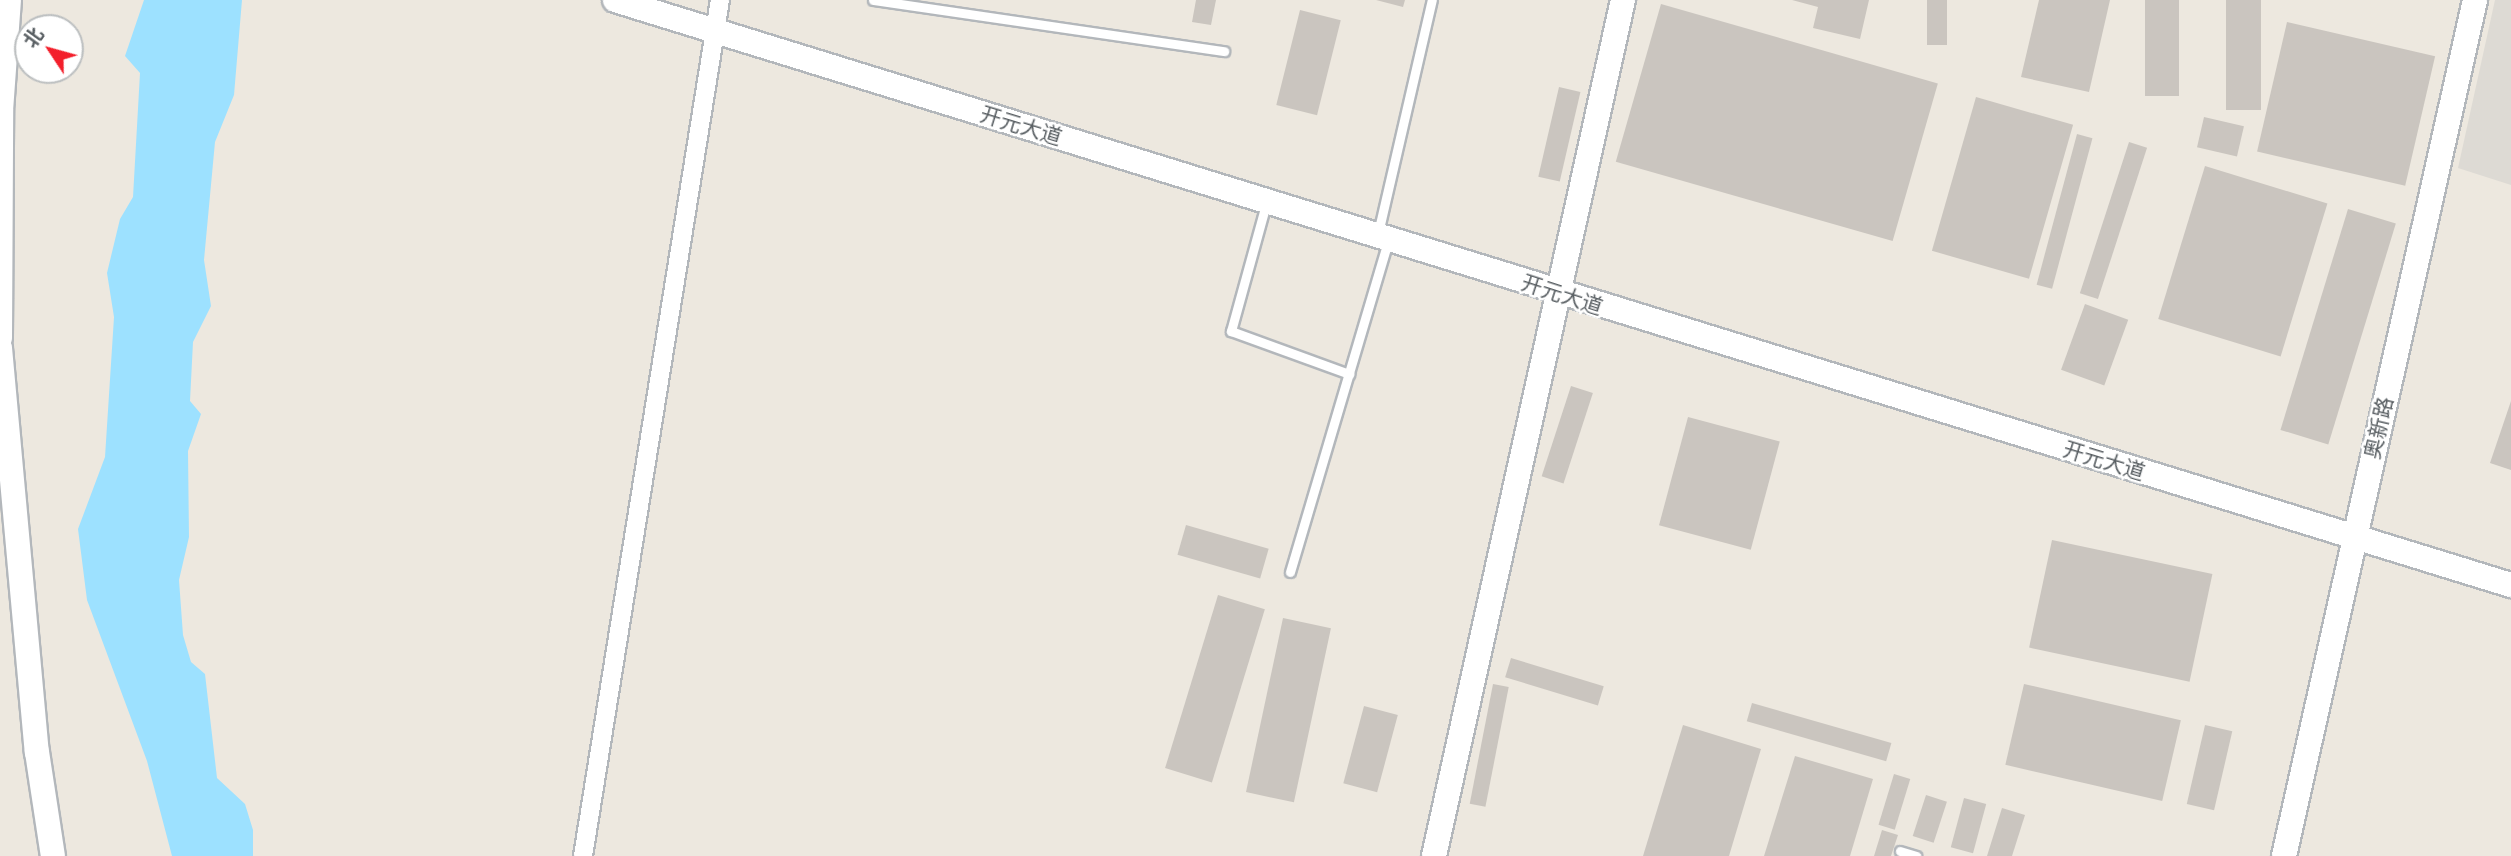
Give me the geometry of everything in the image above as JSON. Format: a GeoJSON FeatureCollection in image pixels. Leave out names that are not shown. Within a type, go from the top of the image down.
{"type":"FeatureCollection","features":[{"type":"Feature","properties":{"kind":"street"},"geometry":{"type":"LineString","coordinates":[[0,338],[1,110],[9,0]]}},
{"type":"Feature","properties":{"kind":"street","name":"开元大道"},"geometry":{"type":"LineString","coordinates":[[615,0],[713,33],[1383,236],[1558,295],[2511,585]]}},
{"type":"Feature","properties":{"kind":"street"},"geometry":{"type":"LineString","coordinates":[[583,856],[720,0]]}},
{"type":"Feature","properties":{"kind":"street"},"geometry":{"type":"LineString","coordinates":[[1434,856],[1623,0]]}},
{"type":"Feature","properties":{"kind":"street","name":"奥新路"},"geometry":{"type":"LineString","coordinates":[[2284,856],[2475,0]]}},
{"type":"Feature","properties":{"kind":"street"},"geometry":{"type":"LineString","coordinates":[[0,348],[37,752],[53,856]]}},
{"type":"Feature","properties":{"kind":"lane"},"geometry":{"type":"LineString","coordinates":[[873,0],[1224,51]]}},
{"type":"Feature","properties":{"kind":"lane"},"geometry":{"type":"LineString","coordinates":[[1290,572],[1349,374],[1383,236],[1432,0]]}},
{"type":"Feature","properties":{"kind":"lane"},"geometry":{"type":"LineString","coordinates":[[1267,201],[1231,331],[1349,374]]}},
{"type":"Feature","properties":{"kind":"lane"},"geometry":{"type":"LineString","coordinates":[[1900,851],[1916,856]]}},
{"type":"Feature","properties":{"kind":"shaded area"},"geometry":{"type":"Polygon","coordinates":[[[2495,0],[2511,0],[2511,185],[2458,168],[2495,0]]]}},
{"type":"Feature","properties":{"kind":"water"},"geometry":{"type":"Polygon","coordinates":[[[144,0],[242,0],[234,95],[215,142],[204,260],[211,306],[193,342],[190,401],[201,414],[188,451],[189,537],[179,580],[183,635],[191,662],[205,674],[217,778],[245,804],[253,830],[253,856],[172,856],[147,761],[87,600],[78,529],[105,457],[114,317],[107,273],[120,219],[133,197],[140,73],[125,56],[144,0]]]}},
{"type":"Feature","properties":{"kind":"building"},"geometry":{"type":"Polygon","coordinates":[[[1196,0],[1216,0],[1211,25],[1192,22],[1196,0]]]}},
{"type":"Feature","properties":{"kind":"building"},"geometry":{"type":"Polygon","coordinates":[[[1376,0],[1405,0],[1403,7],[1376,0]]]}},
{"type":"Feature","properties":{"kind":"building"},"geometry":{"type":"Polygon","coordinates":[[[1792,0],[1869,0],[1860,39],[1813,28],[1818,7],[1792,0]]]}},
{"type":"Feature","properties":{"kind":"building"},"geometry":{"type":"Polygon","coordinates":[[[1927,0],[1947,0],[1947,45],[1927,45],[1927,0]]]}},
{"type":"Feature","properties":{"kind":"building"},"geometry":{"type":"Polygon","coordinates":[[[2039,0],[2110,0],[2089,92],[2021,77],[2039,0]]]}},
{"type":"Feature","properties":{"kind":"building"},"geometry":{"type":"Polygon","coordinates":[[[2145,0],[2179,0],[2179,96],[2145,96],[2145,0]]]}},
{"type":"Feature","properties":{"kind":"building"},"geometry":{"type":"Polygon","coordinates":[[[2226,0],[2261,0],[2261,110],[2226,110],[2226,0]]]}},
{"type":"Feature","properties":{"kind":"building"},"geometry":{"type":"Polygon","coordinates":[[[1661,4],[1938,83],[1893,241],[1616,162],[1661,4]]]}},
{"type":"Feature","properties":{"kind":"building"},"geometry":{"type":"Polygon","coordinates":[[[1300,10],[1341,20],[1317,115],[1276,105],[1300,10]]]}},
{"type":"Feature","properties":{"kind":"building"},"geometry":{"type":"Polygon","coordinates":[[[2287,22],[2435,56],[2405,186],[2257,152],[2287,22]]]}},
{"type":"Feature","properties":{"kind":"building"},"geometry":{"type":"Polygon","coordinates":[[[1559,87],[1580,92],[1560,182],[1538,177],[1559,87]]]}},
{"type":"Feature","properties":{"kind":"building"},"geometry":{"type":"Polygon","coordinates":[[[1976,97],[2073,125],[2029,279],[1932,251],[1976,97]]]}},
{"type":"Feature","properties":{"kind":"building"},"geometry":{"type":"Polygon","coordinates":[[[2204,117],[2244,126],[2237,156],[2197,147],[2204,117]]]}},
{"type":"Feature","properties":{"kind":"building"},"geometry":{"type":"Polygon","coordinates":[[[2077,134],[2092,138],[2052,289],[2037,285],[2077,134]]]}},
{"type":"Feature","properties":{"kind":"building"},"geometry":{"type":"Polygon","coordinates":[[[2129,142],[2147,148],[2098,299],[2080,293],[2129,142]]]}},
{"type":"Feature","properties":{"kind":"building"},"geometry":{"type":"Polygon","coordinates":[[[2205,166],[2327,203],[2281,356],[2158,319],[2205,166]]]}},
{"type":"Feature","properties":{"kind":"building"},"geometry":{"type":"Polygon","coordinates":[[[2348,209],[2396,224],[2328,445],[2280,430],[2348,209]]]}},
{"type":"Feature","properties":{"kind":"building"},"geometry":{"type":"Polygon","coordinates":[[[2085,304],[2128,320],[2104,386],[2061,370],[2085,304]]]}},
{"type":"Feature","properties":{"kind":"building"},"geometry":{"type":"Polygon","coordinates":[[[1571,386],[1593,393],[1564,483],[1542,476],[1571,386]]]}},
{"type":"Feature","properties":{"kind":"building"},"geometry":{"type":"Polygon","coordinates":[[[2511,401],[2511,470],[2490,463],[2511,401]]]}},
{"type":"Feature","properties":{"kind":"building"},"geometry":{"type":"Polygon","coordinates":[[[1688,417],[1780,442],[1751,550],[1659,525],[1688,417]]]}},
{"type":"Feature","properties":{"kind":"building"},"geometry":{"type":"Polygon","coordinates":[[[1186,525],[1269,549],[1260,579],[1177,555],[1186,525]]]}},
{"type":"Feature","properties":{"kind":"building"},"geometry":{"type":"Polygon","coordinates":[[[2052,540],[2212,574],[2190,682],[2029,648],[2052,540]]]}},
{"type":"Feature","properties":{"kind":"building"},"geometry":{"type":"Polygon","coordinates":[[[1218,595],[1265,609],[1212,782],[1165,768],[1218,595]]]}},
{"type":"Feature","properties":{"kind":"building"},"geometry":{"type":"Polygon","coordinates":[[[1283,618],[1331,628],[1294,802],[1246,792],[1283,618]]]}},
{"type":"Feature","properties":{"kind":"building"},"geometry":{"type":"Polygon","coordinates":[[[1511,658],[1604,686],[1598,705],[1505,677],[1511,658]]]}},
{"type":"Feature","properties":{"kind":"building"},"geometry":{"type":"Polygon","coordinates":[[[1493,684],[1509,687],[1485,807],[1470,804],[1493,684]]]}},
{"type":"Feature","properties":{"kind":"building"},"geometry":{"type":"Polygon","coordinates":[[[2024,684],[2181,720],[2162,801],[2005,765],[2024,684]]]}},
{"type":"Feature","properties":{"kind":"building"},"geometry":{"type":"Polygon","coordinates":[[[1752,703],[1891,743],[1886,761],[1747,721],[1752,703]]]}},
{"type":"Feature","properties":{"kind":"building"},"geometry":{"type":"Polygon","coordinates":[[[1364,706],[1398,715],[1377,792],[1343,783],[1364,706]]]}},
{"type":"Feature","properties":{"kind":"building"},"geometry":{"type":"Polygon","coordinates":[[[1683,725],[1761,749],[1729,856],[1643,856],[1683,725]]]}},
{"type":"Feature","properties":{"kind":"building"},"geometry":{"type":"Polygon","coordinates":[[[2205,725],[2232,731],[2214,810],[2187,804],[2205,725]]]}},
{"type":"Feature","properties":{"kind":"building"},"geometry":{"type":"Polygon","coordinates":[[[1795,756],[1873,779],[1850,856],[1764,856],[1795,756]]]}},
{"type":"Feature","properties":{"kind":"building"},"geometry":{"type":"Polygon","coordinates":[[[1894,774],[1910,779],[1895,830],[1879,825],[1894,774]]]}},
{"type":"Feature","properties":{"kind":"building"},"geometry":{"type":"Polygon","coordinates":[[[1926,795],[1947,802],[1934,843],[1913,836],[1926,795]]]}},
{"type":"Feature","properties":{"kind":"building"},"geometry":{"type":"Polygon","coordinates":[[[1964,798],[1986,804],[1973,853],[1951,847],[1964,798]]]}},
{"type":"Feature","properties":{"kind":"building"},"geometry":{"type":"Polygon","coordinates":[[[2002,808],[2025,815],[2012,856],[1987,856],[2002,808]]]}},
{"type":"Feature","properties":{"kind":"building"},"geometry":{"type":"Polygon","coordinates":[[[1882,830],[1898,835],[1891,856],[1874,856],[1882,830]]]}}]}
